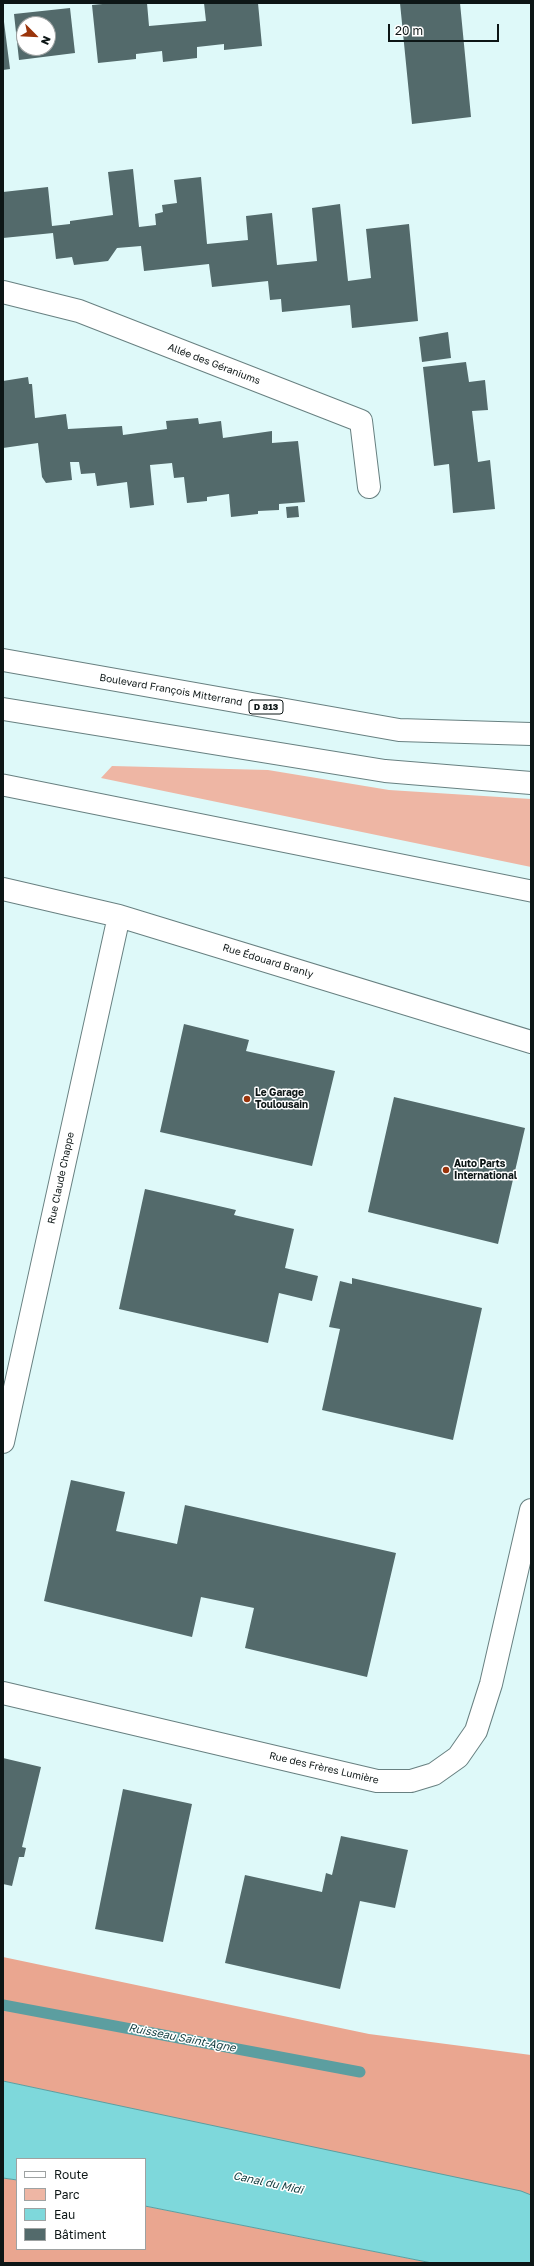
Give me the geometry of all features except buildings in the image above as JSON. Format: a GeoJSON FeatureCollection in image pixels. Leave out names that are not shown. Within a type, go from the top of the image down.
{"type":"FeatureCollection","features":[{"type":"Feature","properties":{"kind":"street","name":"Allée des Géraniums"},"geometry":{"type":"LineString","coordinates":[[3,292],[79,311],[361,421],[370,487]]}},
{"type":"Feature","properties":{"kind":"street","name":"Boulevard François Mitterrand"},"geometry":{"type":"LineString","coordinates":[[3,660],[398,730],[531,734]]}},
{"type":"Feature","properties":{"kind":"street"},"geometry":{"type":"LineString","coordinates":[[3,709],[385,771],[531,783]]}},
{"type":"Feature","properties":{"kind":"street","name":"Rue Édouard Branly"},"geometry":{"type":"LineString","coordinates":[[3,889],[119,916],[531,1042]]}},
{"type":"Feature","properties":{"kind":"street","name":"Rue Claude Chappe"},"geometry":{"type":"LineString","coordinates":[[3,1442],[119,916]]}},
{"type":"Feature","properties":{"kind":"street","name":"Rue des Frères Lumière"},"geometry":{"type":"LineString","coordinates":[[3,1693],[377,1781],[411,1781],[434,1774],[458,1757],[476,1731],[491,1684],[531,1510]]}},
{"type":"Feature","properties":{"kind":"lane"},"geometry":{"type":"LineString","coordinates":[[3,785],[531,891]]}},
{"type":"Feature","properties":{"kind":"green space"},"geometry":{"type":"Polygon","coordinates":[[[112,766],[268,770],[389,790],[531,799],[531,867],[101,778],[112,766]]]}},
{"type":"Feature","properties":{"kind":"shaded area"},"geometry":{"type":"Polygon","coordinates":[[[3,1957],[369,2034],[531,2055],[531,2195],[3,2081],[3,1957]]]}},
{"type":"Feature","properties":{"kind":"shaded area"},"geometry":{"type":"Polygon","coordinates":[[[3,2178],[16,2180],[16,2250],[146,2250],[146,2206],[432,2263],[3,2263],[3,2178]]]}},
{"type":"Feature","properties":{"kind":"water","name":"Canal du Midi"},"geometry":{"type":"Polygon","coordinates":[[[3,2081],[521,2191],[531,2195],[531,2263],[432,2263],[146,2206],[146,2158],[16,2158],[16,2180],[3,2178],[3,2081]]]}},
{"type":"Feature","properties":{"kind":"waterway","name":"Ruisseau Saint-Agne"},"geometry":{"type":"LineString","coordinates":[[3,2005],[360,2072]]}},
{"type":"Feature","properties":{"kind":"place","name":"Le Garage Toulousain"},"geometry":{"type":"Point","coordinates":[247,1099]}},
{"type":"Feature","properties":{"kind":"place","name":"Auto Parts International"},"geometry":{"type":"Point","coordinates":[446,1170]}}]}
